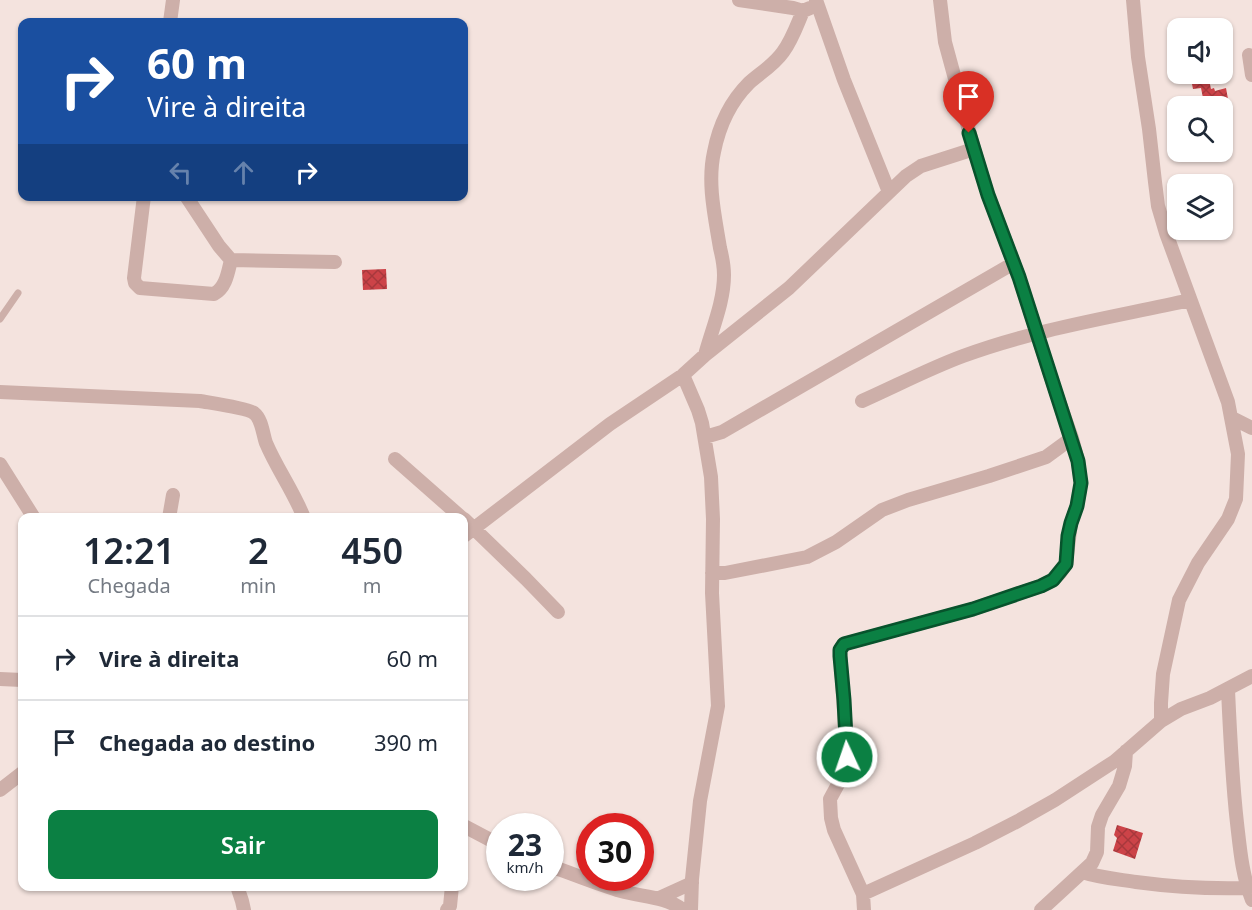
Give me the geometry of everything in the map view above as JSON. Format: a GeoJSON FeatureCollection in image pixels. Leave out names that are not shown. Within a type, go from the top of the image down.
{"type":"FeatureCollection","features":[{"type":"Feature","properties":{"kind":"street"},"geometry":{"type":"LineString","coordinates":[[171,18],[173,0]]}},
{"type":"Feature","properties":{"kind":"street"},"geometry":{"type":"LineString","coordinates":[[738,0],[803,11]]}},
{"type":"Feature","properties":{"kind":"street"},"geometry":{"type":"LineString","coordinates":[[864,910],[863,894],[834,830],[831,818],[830,799],[843,775],[847,757],[840,650],[844,644],[973,609],[1053,580],[1066,564],[1068,536],[1081,483],[1072,438],[974,149],[945,42],[940,0]]}},
{"type":"Feature","properties":{"kind":"street"},"geometry":{"type":"LineString","coordinates":[[1133,0],[1138,57],[1158,206],[1224,393],[1232,418],[1238,454],[1236,499],[1228,519],[1198,563],[1179,600],[1163,674],[1161,721]]}},
{"type":"Feature","properties":{"kind":"street"},"geometry":{"type":"LineString","coordinates":[[705,355],[722,293],[724,273],[712,189],[714,153],[724,120],[734,101],[749,83],[783,52],[791,40],[803,11],[816,3],[843,80],[889,192]]}},
{"type":"Feature","properties":{"kind":"street"},"geometry":{"type":"LineString","coordinates":[[1249,56],[1252,75]]}},
{"type":"Feature","properties":{"kind":"street"},"geometry":{"type":"LineString","coordinates":[[468,524],[683,375],[789,288],[897,184],[921,165],[974,149]]}},
{"type":"Feature","properties":{"kind":"street"},"geometry":{"type":"LineString","coordinates":[[143,201],[134,278],[140,288],[214,294],[218,292],[226,278],[231,260]]}},
{"type":"Feature","properties":{"kind":"street"},"geometry":{"type":"LineString","coordinates":[[189,201],[231,260],[335,262]]}},
{"type":"Feature","properties":{"kind":"street"},"geometry":{"type":"LineString","coordinates":[[705,437],[732,427],[1014,263]]}},
{"type":"Feature","properties":{"kind":"street"},"geometry":{"type":"LineString","coordinates":[[862,401],[963,356],[1037,333],[1190,300]]}},
{"type":"Feature","properties":{"kind":"street"},"geometry":{"type":"LineString","coordinates":[[683,375],[698,410],[711,477],[712,573],[718,706],[700,801],[691,910]]}},
{"type":"Feature","properties":{"kind":"street"},"geometry":{"type":"LineString","coordinates":[[0,392],[200,401],[255,413],[281,476],[302,513]]}},
{"type":"Feature","properties":{"kind":"street"},"geometry":{"type":"LineString","coordinates":[[1232,418],[1252,428]]}},
{"type":"Feature","properties":{"kind":"street"},"geometry":{"type":"LineString","coordinates":[[712,573],[725,573],[807,557],[836,542],[882,510],[1046,457],[1072,438]]}},
{"type":"Feature","properties":{"kind":"street"},"geometry":{"type":"LineString","coordinates":[[395,459],[453,513]]}},
{"type":"Feature","properties":{"kind":"street"},"geometry":{"type":"LineString","coordinates":[[0,464],[31,513]]}},
{"type":"Feature","properties":{"kind":"street"},"geometry":{"type":"LineString","coordinates":[[170,513],[173,495]]}},
{"type":"Feature","properties":{"kind":"street"},"geometry":{"type":"LineString","coordinates":[[468,527],[526,579],[558,612]]}},
{"type":"Feature","properties":{"kind":"street"},"geometry":{"type":"LineString","coordinates":[[863,894],[1018,821],[1115,761],[1161,721],[1181,709],[1228,690],[1252,676]]}},
{"type":"Feature","properties":{"kind":"street"},"geometry":{"type":"LineString","coordinates":[[0,679],[18,680]]}},
{"type":"Feature","properties":{"kind":"street"},"geometry":{"type":"LineString","coordinates":[[1082,872],[1099,878],[1173,886],[1223,888],[1250,894],[1242,862],[1236,816],[1228,690]]}},
{"type":"Feature","properties":{"kind":"street"},"geometry":{"type":"LineString","coordinates":[[1041,910],[1092,863],[1096,852],[1098,826],[1102,814],[1119,786],[1125,766],[1126,752]]}},
{"type":"Feature","properties":{"kind":"street"},"geometry":{"type":"LineString","coordinates":[[0,790],[18,776]]}},
{"type":"Feature","properties":{"kind":"street"},"geometry":{"type":"LineString","coordinates":[[468,828],[486,838]]}},
{"type":"Feature","properties":{"kind":"street"},"geometry":{"type":"LineString","coordinates":[[564,871],[622,891],[659,898],[683,910]]}},
{"type":"Feature","properties":{"kind":"street"},"geometry":{"type":"LineString","coordinates":[[659,898],[692,884]]}},
{"type":"Feature","properties":{"kind":"street"},"geometry":{"type":"LineString","coordinates":[[239,891],[244,910]]}},
{"type":"Feature","properties":{"kind":"street"},"geometry":{"type":"LineString","coordinates":[[447,910],[450,906],[452,891]]}},
{"type":"Feature","properties":{"kind":"lane"},"geometry":{"type":"LineString","coordinates":[[0,319],[18,293]]}},
{"type":"Feature","properties":{"kind":"building"},"geometry":{"type":"Polygon","coordinates":[[[1192,84],[1210,84],[1211,89],[1214,88],[1215,91],[1226,88],[1227,96],[1203,96],[1201,88],[1193,89],[1192,84]]]}},
{"type":"Feature","properties":{"kind":"building"},"geometry":{"type":"Polygon","coordinates":[[[386,269],[387,289],[363,290],[362,270],[386,269]]]}},
{"type":"Feature","properties":{"kind":"building"},"geometry":{"type":"Polygon","coordinates":[[[1117,825],[1143,833],[1135,859],[1113,851],[1117,838],[1114,835],[1117,825]]]}},
{"type":"Feature","properties":{"kind":"route"},"geometry":{"type":"LineString","coordinates":[[847,757],[840,656],[840,650],[844,644],[973,609],[1041,586],[1053,580],[1066,564],[1068,536],[1081,483],[1078,461],[1019,277],[988,195],[969,133]]}}]}
